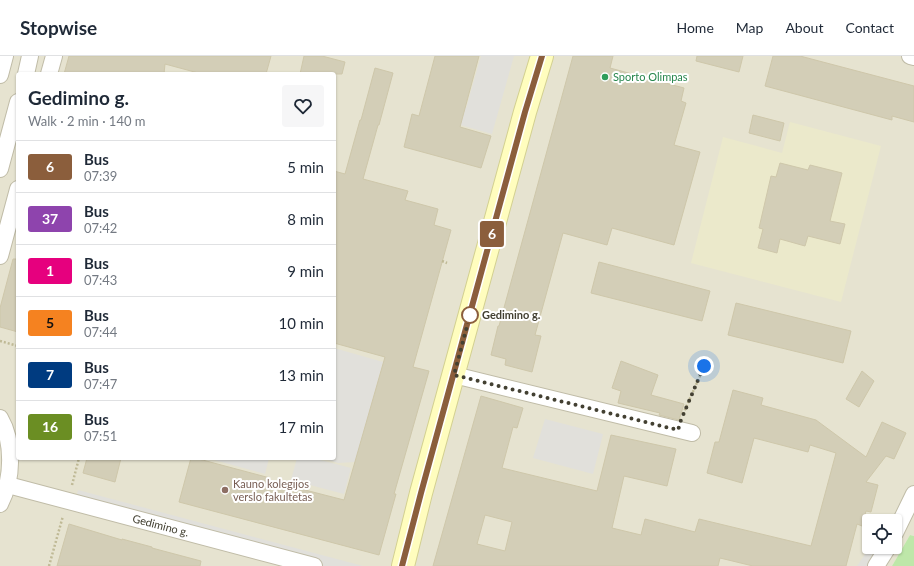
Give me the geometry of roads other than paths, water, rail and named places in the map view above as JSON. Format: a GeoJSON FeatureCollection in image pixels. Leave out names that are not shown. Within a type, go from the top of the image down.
{"type":"FeatureCollection","features":[{"type":"Feature","properties":{"kind":"street"},"geometry":{"type":"LineString","coordinates":[[0,75],[5,56]]}},
{"type":"Feature","properties":{"kind":"street"},"geometry":{"type":"LineString","coordinates":[[26,72],[30,56]]}},
{"type":"Feature","properties":{"kind":"street"},"geometry":{"type":"LineString","coordinates":[[50,72],[54,56]]}},
{"type":"Feature","properties":{"kind":"street"},"geometry":{"type":"LineString","coordinates":[[402,566],[525,112],[542,56]]}},
{"type":"Feature","properties":{"kind":"street"},"geometry":{"type":"LineString","coordinates":[[910,56],[914,57]]}},
{"type":"Feature","properties":{"kind":"street"},"geometry":{"type":"LineString","coordinates":[[0,170],[16,110]]}},
{"type":"Feature","properties":{"kind":"street"},"geometry":{"type":"LineString","coordinates":[[0,256],[16,196]]}},
{"type":"Feature","properties":{"kind":"street"},"geometry":{"type":"LineString","coordinates":[[454,375],[685,431]]}},
{"type":"Feature","properties":{"kind":"street"},"geometry":{"type":"LineString","coordinates":[[0,418],[4,425],[11,455],[8,485],[0,504]]}},
{"type":"Feature","properties":{"kind":"street","name":"Gedimino g."},"geometry":{"type":"LineString","coordinates":[[8,485],[314,566]]}},
{"type":"Feature","properties":{"kind":"street"},"geometry":{"type":"LineString","coordinates":[[902,519],[914,494]]}},
{"type":"Feature","properties":{"kind":"street"},"geometry":{"type":"LineString","coordinates":[[876,566],[884,554]]}},
{"type":"Feature","properties":{"kind":"place","name":"Sporto Olimpas"},"geometry":{"type":"Point","coordinates":[605,77]}},
{"type":"Feature","properties":{"kind":"place","name":"Gedimino g."},"geometry":{"type":"Point","coordinates":[470,315]}},
{"type":"Feature","properties":{"kind":"place","name":"Kauno kolegijos verslo fakultetas"},"geometry":{"type":"Point","coordinates":[225,490]}}]}
